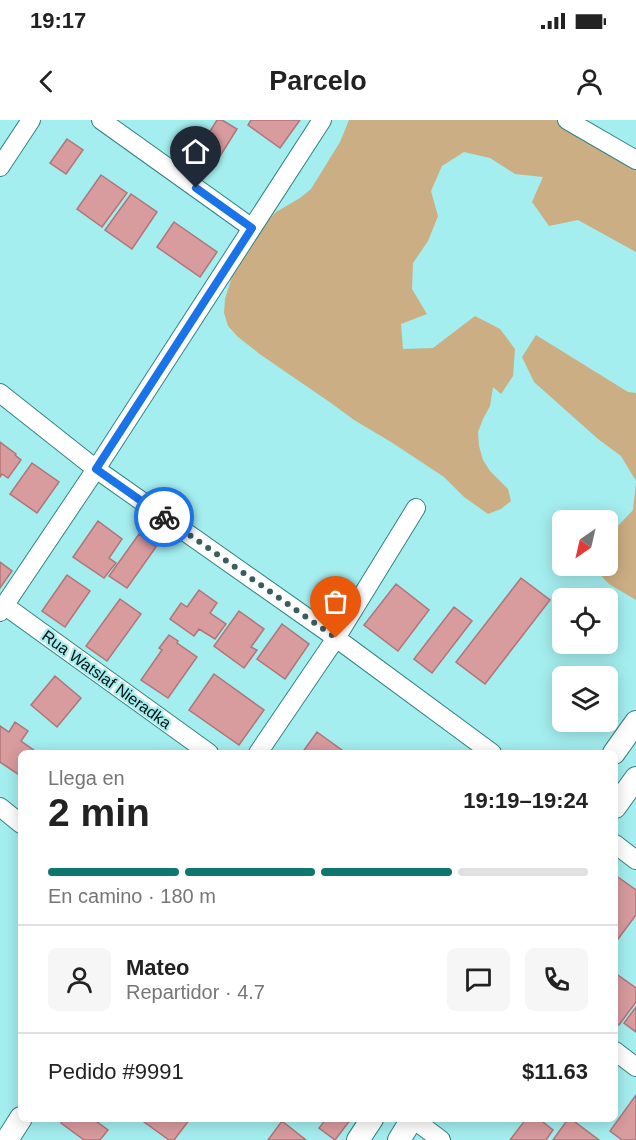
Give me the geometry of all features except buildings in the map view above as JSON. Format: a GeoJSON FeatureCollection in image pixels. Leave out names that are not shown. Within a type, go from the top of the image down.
{"type":"FeatureCollection","features":[{"type":"Feature","properties":{"kind":"main road"},"geometry":{"type":"LineString","coordinates":[[616,750],[636,722]]}},
{"type":"Feature","properties":{"kind":"main road"},"geometry":{"type":"LineString","coordinates":[[618,803],[636,778]]}},
{"type":"Feature","properties":{"kind":"main road"},"geometry":{"type":"LineString","coordinates":[[7,1140],[18,1122]]}},
{"type":"Feature","properties":{"kind":"main road"},"geometry":{"type":"LineString","coordinates":[[358,1140],[370,1122]]}},
{"type":"Feature","properties":{"kind":"main road"},"geometry":{"type":"LineString","coordinates":[[399,1140],[410,1122]]}},
{"type":"Feature","properties":{"kind":"street"},"geometry":{"type":"LineString","coordinates":[[0,167],[31,120]]}},
{"type":"Feature","properties":{"kind":"street"},"geometry":{"type":"LineString","coordinates":[[101,120],[252,228]]}},
{"type":"Feature","properties":{"kind":"street"},"geometry":{"type":"LineString","coordinates":[[2,608],[96,469],[322,120]]}},
{"type":"Feature","properties":{"kind":"street"},"geometry":{"type":"LineString","coordinates":[[567,120],[636,160]]}},
{"type":"Feature","properties":{"kind":"street"},"geometry":{"type":"LineString","coordinates":[[0,393],[96,469],[336,638],[488,750]]}},
{"type":"Feature","properties":{"kind":"street"},"geometry":{"type":"LineString","coordinates":[[260,750],[336,638],[416,508]]}},
{"type":"Feature","properties":{"kind":"street","name":"Rua Watslaf Nieradka"},"geometry":{"type":"LineString","coordinates":[[2,608],[205,750]]}},
{"type":"Feature","properties":{"kind":"street"},"geometry":{"type":"LineString","coordinates":[[0,807],[18,822]]}},
{"type":"Feature","properties":{"kind":"street"},"geometry":{"type":"LineString","coordinates":[[618,846],[636,860]]}},
{"type":"Feature","properties":{"kind":"street"},"geometry":{"type":"LineString","coordinates":[[618,1053],[636,1067]]}},
{"type":"Feature","properties":{"kind":"street"},"geometry":{"type":"LineString","coordinates":[[416,1122],[441,1140]]}},
{"type":"Feature","properties":{"kind":"shaded area"},"geometry":{"type":"Polygon","coordinates":[[[349,120],[556,120],[576,135],[603,148],[636,170],[636,252],[578,220],[549,226],[532,202],[543,177],[515,174],[490,158],[464,152],[442,166],[431,191],[438,216],[428,241],[413,263],[412,289],[427,314],[401,324],[403,349],[433,348],[475,316],[500,329],[515,349],[513,376],[501,394],[493,387],[490,406],[478,432],[483,460],[490,471],[508,489],[511,501],[501,509],[488,514],[464,497],[444,477],[354,420],[261,355],[228,326],[224,313],[225,299],[234,270],[265,223],[276,212],[311,189],[340,142],[349,120]]]}},
{"type":"Feature","properties":{"kind":"shaded area"},"geometry":{"type":"Polygon","coordinates":[[[536,335],[628,392],[636,393],[636,481],[621,456],[598,439],[534,382],[522,357],[536,335]]]}},
{"type":"Feature","properties":{"kind":"shaded area"},"geometry":{"type":"Polygon","coordinates":[[[636,482],[636,600],[609,584],[601,576],[618,576],[618,526],[633,510],[636,482]]]}},
{"type":"Feature","properties":{"kind":"way so far"},"geometry":{"type":"LineString","coordinates":[[164,517],[336,638]]}},
{"type":"Feature","properties":{"kind":"route"},"geometry":{"type":"LineString","coordinates":[[164,517],[96,469],[252,228],[196,188]]}}]}
